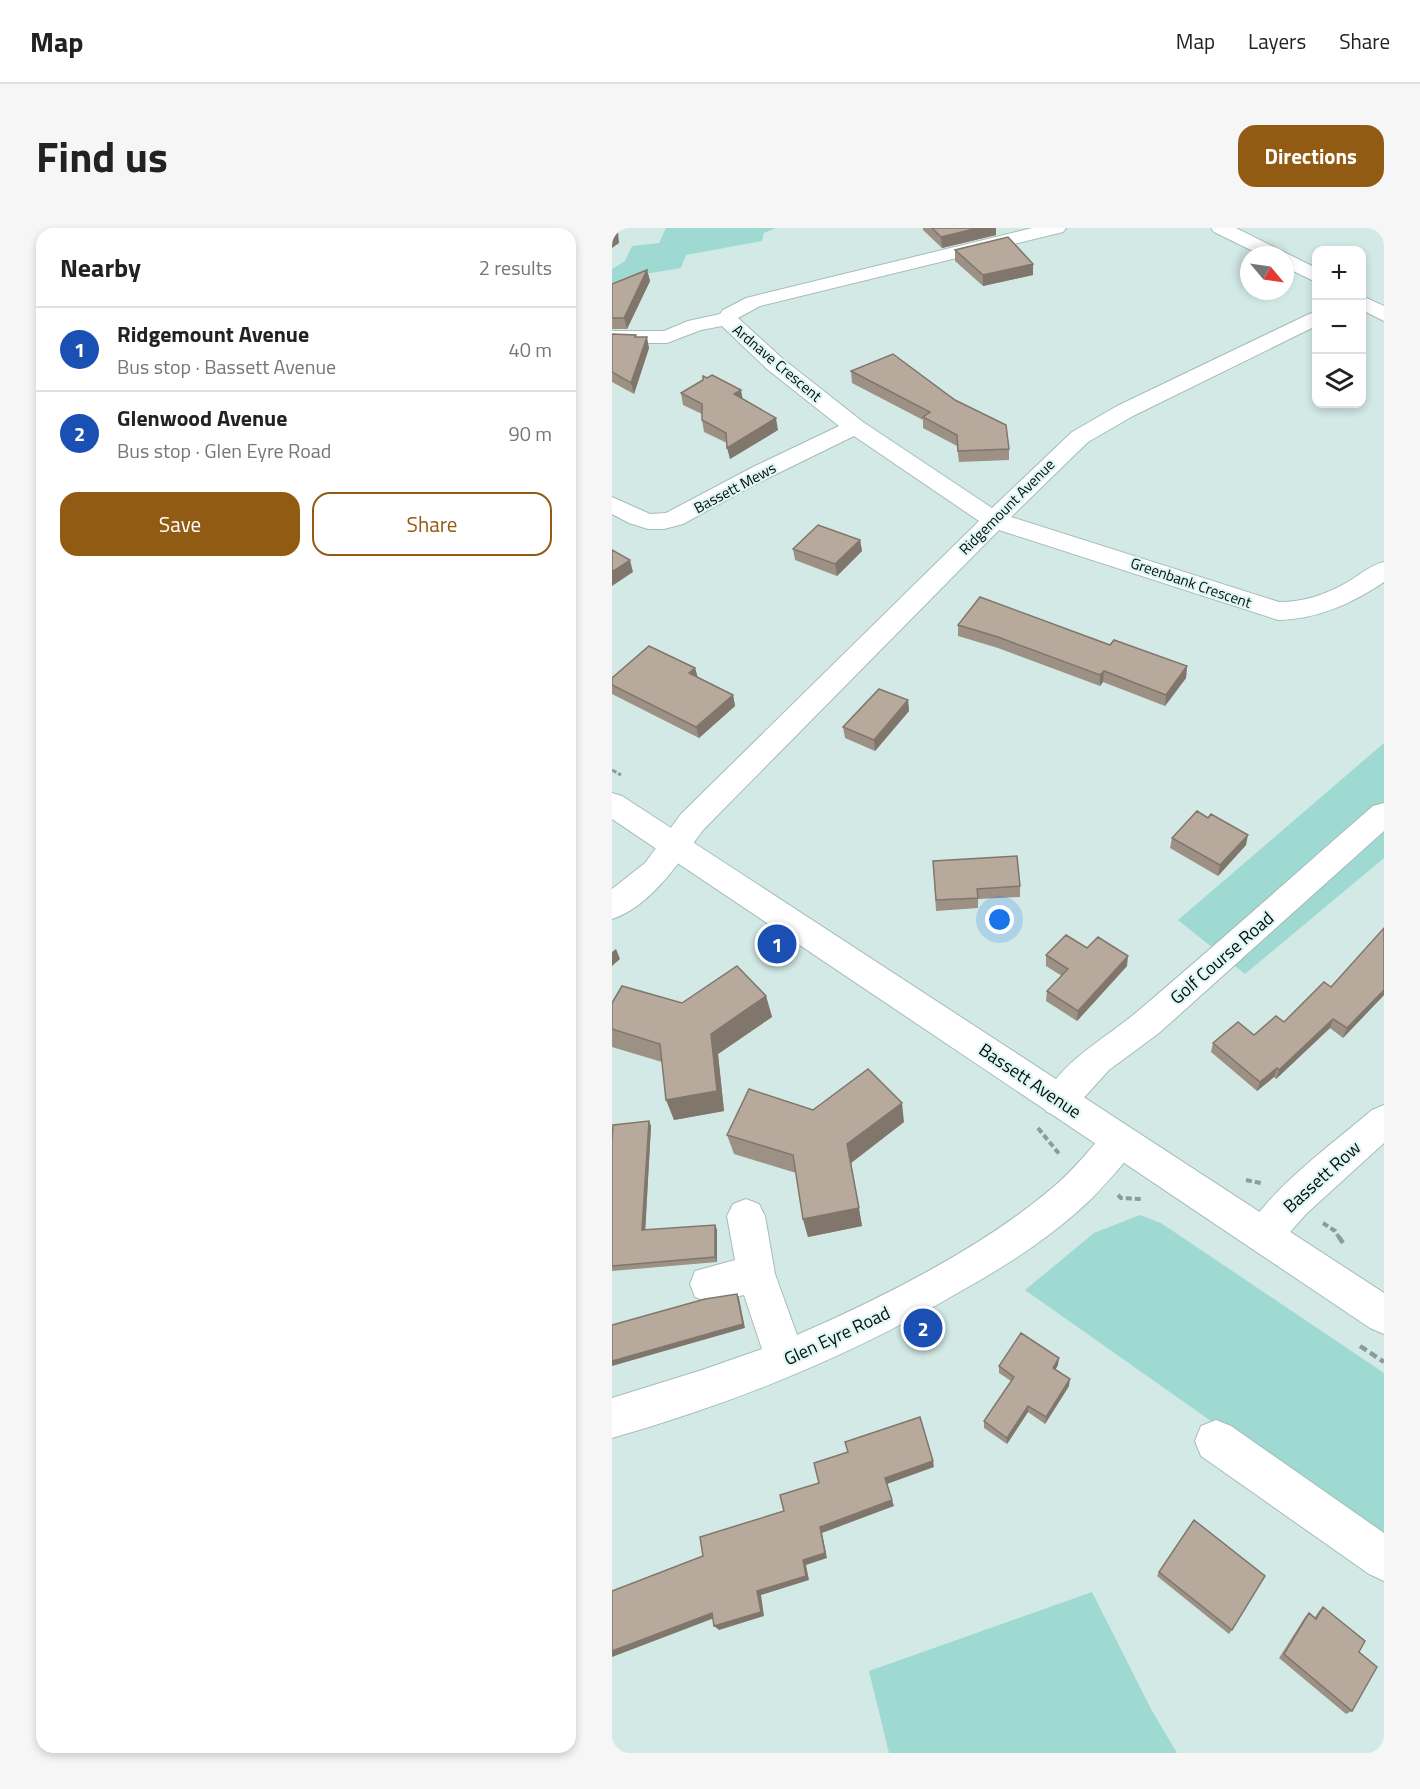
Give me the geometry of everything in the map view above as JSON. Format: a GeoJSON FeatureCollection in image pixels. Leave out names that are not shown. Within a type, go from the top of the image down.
{"type":"FeatureCollection","features":[{"type":"Feature","properties":{"kind":"street","name":"Ardnave Crescent"},"geometry":{"type":"LineString","coordinates":[[994,520],[855,427],[775,364],[727,319],[730,314],[753,302],[1056,228]]}},
{"type":"Feature","properties":{"kind":"street"},"geometry":{"type":"LineString","coordinates":[[1221,228],[1258,246]]}},
{"type":"Feature","properties":{"kind":"street"},"geometry":{"type":"LineString","coordinates":[[1294,264],[1312,273]]}},
{"type":"Feature","properties":{"kind":"street"},"geometry":{"type":"LineString","coordinates":[[1366,304],[1384,315]]}},
{"type":"Feature","properties":{"kind":"street"},"geometry":{"type":"LineString","coordinates":[[612,337],[670,341],[695,325],[727,319]]}},
{"type":"Feature","properties":{"kind":"street","name":"Ridgemount Avenue"},"geometry":{"type":"LineString","coordinates":[[676,846],[692,822],[1080,437],[1125,411],[1312,320]]}},
{"type":"Feature","properties":{"kind":"street","name":"Bassett Mews"},"geometry":{"type":"LineString","coordinates":[[612,504],[640,520],[654,522],[665,520],[687,513],[730,488],[855,427]]}},
{"type":"Feature","properties":{"kind":"street","name":"Greenbank Crescent"},"geometry":{"type":"LineString","coordinates":[[994,520],[1278,611],[1299,612],[1326,604],[1349,594],[1384,570]]}},
{"type":"Feature","properties":{"kind":"street","name":"Bassett Avenue"},"geometry":{"type":"LineString","coordinates":[[612,804],[1384,1315]]}},
{"type":"Feature","properties":{"kind":"street","name":"Golf Course Road"},"geometry":{"type":"LineString","coordinates":[[1059,1101],[1097,1060],[1147,1023],[1384,814]]}},
{"type":"Feature","properties":{"kind":"street"},"geometry":{"type":"LineString","coordinates":[[616,915],[676,846]]}},
{"type":"Feature","properties":{"kind":"street","name":"Bassett Row"},"geometry":{"type":"LineString","coordinates":[[1264,1235],[1293,1202],[1384,1121]]}},
{"type":"Feature","properties":{"kind":"street","name":"Glen Eyre Road"},"geometry":{"type":"LineString","coordinates":[[612,1418],[659,1405],[786,1360],[914,1299],[1007,1244],[1055,1209],[1090,1176],[1120,1141]]}},
{"type":"Feature","properties":{"kind":"street"},"geometry":{"type":"LineString","coordinates":[[746,1216],[756,1274],[786,1360]]}},
{"type":"Feature","properties":{"kind":"street"},"geometry":{"type":"LineString","coordinates":[[709,1284],[756,1274]]}},
{"type":"Feature","properties":{"kind":"street"},"geometry":{"type":"LineString","coordinates":[[1216,1441],[1384,1559]]}},
{"type":"Feature","properties":{"kind":"green space"},"geometry":{"type":"Polygon","coordinates":[[[666,228],[776,228],[764,233],[762,241],[686,255],[681,268],[645,274],[612,284],[612,269],[625,261],[632,246],[659,243],[666,228]]]}},
{"type":"Feature","properties":{"kind":"green space"},"geometry":{"type":"Polygon","coordinates":[[[1384,743],[1384,858],[1245,974],[1178,920],[1384,743]]]}},
{"type":"Feature","properties":{"kind":"green space"},"geometry":{"type":"Polygon","coordinates":[[[1140,1215],[1161,1223],[1384,1373],[1384,1543],[1025,1290],[1094,1233],[1140,1215]]]}},
{"type":"Feature","properties":{"kind":"green space"},"geometry":{"type":"Polygon","coordinates":[[[1092,1592],[1151,1709],[1177,1753],[889,1753],[869,1671],[1092,1592]]]}},
{"type":"Feature","properties":{"kind":"building"},"geometry":{"type":"Polygon","coordinates":[[[932,228],[978,228],[941,237],[932,228]]]}},
{"type":"Feature","properties":{"kind":"building"},"geometry":{"type":"Polygon","coordinates":[[[1008,237],[1033,264],[983,275],[955,250],[1008,237]]]}},
{"type":"Feature","properties":{"kind":"building"},"geometry":{"type":"Polygon","coordinates":[[[647,270],[624,318],[612,318],[612,284],[647,270]]]}},
{"type":"Feature","properties":{"kind":"building"},"geometry":{"type":"Polygon","coordinates":[[[612,334],[647,337],[631,383],[612,372],[612,334]]]}},
{"type":"Feature","properties":{"kind":"building"},"geometry":{"type":"Polygon","coordinates":[[[893,354],[955,400],[1006,425],[1009,449],[958,451],[957,435],[923,417],[930,412],[851,371],[893,354]]]}},
{"type":"Feature","properties":{"kind":"building"},"geometry":{"type":"Polygon","coordinates":[[[712,375],[741,390],[734,394],[776,418],[727,448],[726,433],[702,420],[702,404],[681,393],[703,380],[703,376],[707,378],[712,375]]]}},
{"type":"Feature","properties":{"kind":"building"},"geometry":{"type":"Polygon","coordinates":[[[818,525],[860,540],[835,564],[793,549],[818,525]]]}},
{"type":"Feature","properties":{"kind":"building"},"geometry":{"type":"Polygon","coordinates":[[[612,550],[630,560],[612,572],[612,550]]]}},
{"type":"Feature","properties":{"kind":"building"},"geometry":{"type":"Polygon","coordinates":[[[980,597],[1110,645],[1114,640],[1187,666],[1166,695],[1104,671],[1100,675],[998,637],[958,625],[980,597]]]}},
{"type":"Feature","properties":{"kind":"building"},"geometry":{"type":"Polygon","coordinates":[[[649,646],[695,668],[689,673],[733,695],[696,727],[612,685],[612,678],[649,646]]]}},
{"type":"Feature","properties":{"kind":"building"},"geometry":{"type":"Polygon","coordinates":[[[879,689],[908,700],[874,740],[843,727],[879,689]]]}},
{"type":"Feature","properties":{"kind":"building"},"geometry":{"type":"Polygon","coordinates":[[[1197,811],[1208,818],[1211,814],[1248,835],[1220,865],[1172,838],[1197,811]]]}},
{"type":"Feature","properties":{"kind":"building"},"geometry":{"type":"Polygon","coordinates":[[[1017,856],[1020,886],[977,889],[978,898],[936,900],[933,861],[1017,856]]]}},
{"type":"Feature","properties":{"kind":"building"},"geometry":{"type":"Polygon","coordinates":[[[1384,928],[1384,990],[1347,1028],[1333,1019],[1279,1070],[1277,1068],[1260,1082],[1213,1043],[1238,1022],[1254,1035],[1276,1016],[1284,1022],[1324,982],[1331,987],[1384,928]]]}},
{"type":"Feature","properties":{"kind":"building"},"geometry":{"type":"Polygon","coordinates":[[[1066,935],[1087,948],[1098,937],[1128,956],[1078,1011],[1047,991],[1068,969],[1046,955],[1066,935]]]}},
{"type":"Feature","properties":{"kind":"building"},"geometry":{"type":"Polygon","coordinates":[[[737,966],[766,996],[711,1034],[717,1091],[666,1100],[660,1044],[612,1029],[612,1003],[622,986],[682,1003],[737,966]]]}},
{"type":"Feature","properties":{"kind":"building"},"geometry":{"type":"Polygon","coordinates":[[[868,1069],[902,1103],[847,1144],[859,1208],[803,1219],[793,1155],[727,1135],[749,1089],[813,1110],[868,1069]]]}},
{"type":"Feature","properties":{"kind":"building"},"geometry":{"type":"Polygon","coordinates":[[[649,1121],[642,1230],[715,1225],[715,1257],[612,1266],[613,1125],[649,1121]]]}},
{"type":"Feature","properties":{"kind":"building"},"geometry":{"type":"Polygon","coordinates":[[[737,1294],[743,1324],[612,1361],[612,1325],[705,1299],[737,1294]]]}},
{"type":"Feature","properties":{"kind":"building"},"geometry":{"type":"Polygon","coordinates":[[[1021,1333],[1059,1358],[1053,1368],[1070,1379],[1046,1417],[1028,1406],[1007,1438],[984,1421],[1014,1377],[999,1366],[1021,1333]]]}},
{"type":"Feature","properties":{"kind":"building"},"geometry":{"type":"Polygon","coordinates":[[[920,1417],[933,1461],[885,1478],[892,1500],[820,1527],[825,1553],[803,1560],[806,1576],[757,1591],[761,1612],[714,1626],[712,1613],[612,1651],[612,1591],[703,1556],[700,1537],[784,1511],[780,1495],[819,1483],[814,1463],[848,1452],[845,1442],[920,1417]]]}},
{"type":"Feature","properties":{"kind":"building"},"geometry":{"type":"Polygon","coordinates":[[[1194,1520],[1265,1576],[1232,1630],[1159,1572],[1194,1520]]]}},
{"type":"Feature","properties":{"kind":"building"},"geometry":{"type":"Polygon","coordinates":[[[1323,1607],[1365,1641],[1359,1652],[1377,1667],[1352,1711],[1284,1654],[1309,1613],[1316,1619],[1323,1607]]]}},
{"type":"Feature","properties":{"kind":"place","name":"Ridgemount Avenue"},"geometry":{"type":"Point","coordinates":[777,944]}},
{"type":"Feature","properties":{"kind":"place","name":"Glenwood Avenue"},"geometry":{"type":"Point","coordinates":[923,1328]}}]}
